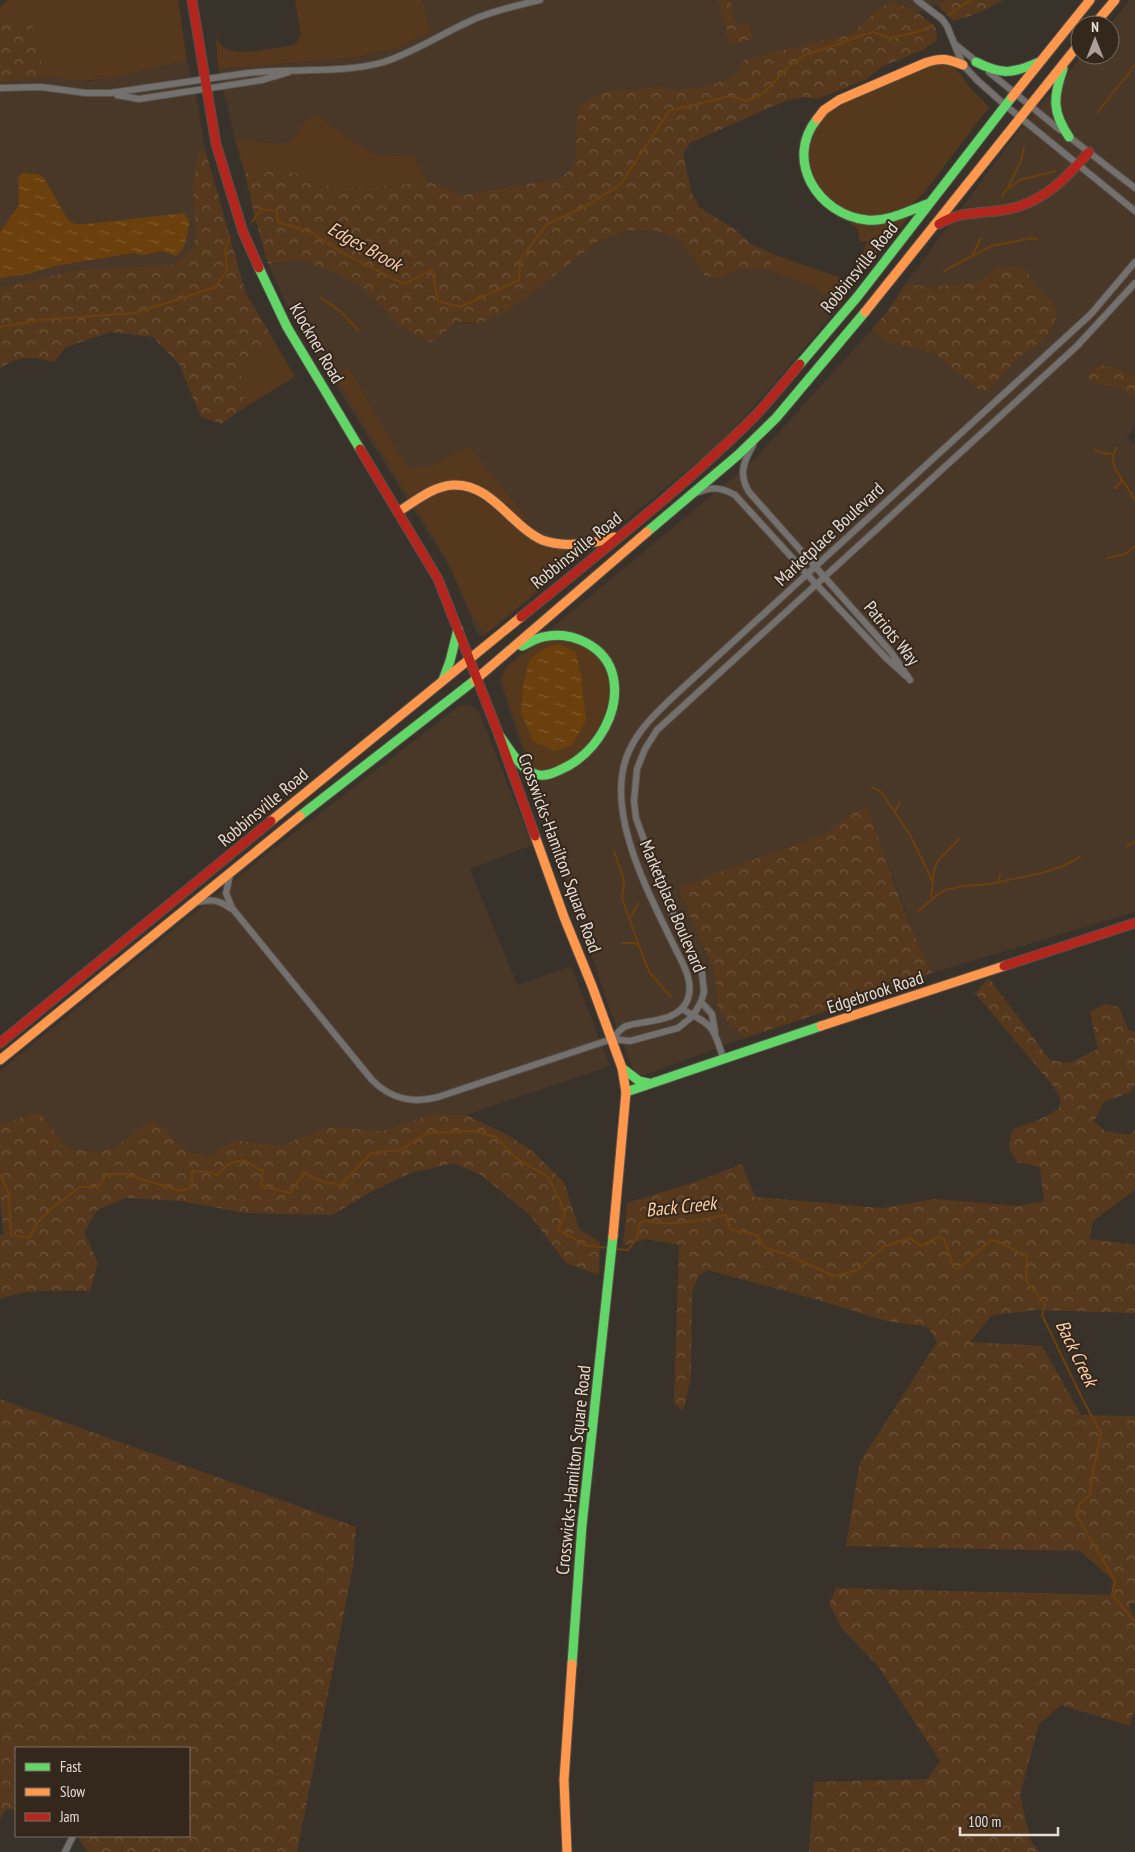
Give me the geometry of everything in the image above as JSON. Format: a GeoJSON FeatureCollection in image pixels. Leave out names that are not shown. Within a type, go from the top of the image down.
{"type":"FeatureCollection","features":[{"type":"Feature","properties":{"kind":"main road","name":"Klockner Road"},"geometry":{"type":"LineString","coordinates":[[192,0],[215,136],[224,173],[243,232],[292,335],[438,579],[477,678]]}},
{"type":"Feature","properties":{"kind":"main road","name":"Robbinsville Road"},"geometry":{"type":"LineString","coordinates":[[0,1043],[470,659],[720,450],[756,414],[852,303],[1005,105],[1090,0]]}},
{"type":"Feature","properties":{"kind":"main road"},"geometry":{"type":"LineString","coordinates":[[1102,15],[1115,0]]}},
{"type":"Feature","properties":{"kind":"main road","name":"Robbinsville Road"},"geometry":{"type":"LineString","coordinates":[[0,1060],[345,780],[413,730],[477,678],[594,576],[720,472],[776,418],[855,324],[1070,55]]}},
{"type":"Feature","properties":{"kind":"main road"},"geometry":{"type":"LineString","coordinates":[[1068,57],[1054,98],[1055,111],[1060,126],[1069,137]]}},
{"type":"Feature","properties":{"kind":"main road"},"geometry":{"type":"LineString","coordinates":[[930,203],[884,220],[866,220],[840,213],[820,198],[809,181],[804,162],[805,142],[817,118],[838,100],[934,60],[947,59],[963,65]]}},
{"type":"Feature","properties":{"kind":"main road"},"geometry":{"type":"LineString","coordinates":[[976,62],[993,71],[1008,73],[1041,61]]}},
{"type":"Feature","properties":{"kind":"main road"},"geometry":{"type":"LineString","coordinates":[[931,229],[956,214],[1002,210],[1035,202],[1057,187],[1089,152]]}},
{"type":"Feature","properties":{"kind":"main road"},"geometry":{"type":"LineString","coordinates":[[398,512],[439,489],[453,485],[469,487],[486,495],[525,529],[542,539],[562,545],[588,544],[609,539],[625,531]]}},
{"type":"Feature","properties":{"kind":"main road"},"geometry":{"type":"LineString","coordinates":[[442,681],[450,662],[458,629]]}},
{"type":"Feature","properties":{"kind":"main road"},"geometry":{"type":"LineString","coordinates":[[499,735],[522,765],[533,774],[553,773],[568,766],[590,749],[607,723],[614,689],[613,675],[599,651],[583,641],[569,636],[546,636],[533,640],[505,655]]}},
{"type":"Feature","properties":{"kind":"main road","name":"Crosswicks-Hamilton Square Road"},"geometry":{"type":"LineString","coordinates":[[477,678],[564,917],[612,1039],[622,1068],[626,1092],[613,1242],[582,1525],[566,1731],[564,1780],[567,1852]]}},
{"type":"Feature","properties":{"kind":"main road"},"geometry":{"type":"LineString","coordinates":[[193,903],[201,890],[223,871],[226,859]]}},
{"type":"Feature","properties":{"kind":"main road","name":"Edgebrook Road"},"geometry":{"type":"LineString","coordinates":[[626,1092],[723,1058],[1135,923]]}},
{"type":"Feature","properties":{"kind":"main road"},"geometry":{"type":"LineString","coordinates":[[622,1068],[639,1081],[647,1083],[658,1081]]}},
{"type":"Feature","properties":{"kind":"main road"},"geometry":{"type":"LineString","coordinates":[[625,1108],[634,1094],[645,1086]]}},
{"type":"Feature","properties":{"kind":"street"},"geometry":{"type":"LineString","coordinates":[[0,88],[34,86],[110,93],[139,99],[248,72],[354,68],[384,62],[403,55],[476,19],[494,12],[540,0]]}},
{"type":"Feature","properties":{"kind":"street"},"geometry":{"type":"LineString","coordinates":[[917,0],[942,19],[947,26],[963,65],[977,80],[1135,211]]}},
{"type":"Feature","properties":{"kind":"street"},"geometry":{"type":"LineString","coordinates":[[955,44],[1135,188]]}},
{"type":"Feature","properties":{"kind":"street"},"geometry":{"type":"LineString","coordinates":[[205,83],[218,87],[262,80],[295,69]]}},
{"type":"Feature","properties":{"kind":"street","name":"Marketplace Boulevard"},"geometry":{"type":"LineString","coordinates":[[682,1009],[689,996],[687,972],[650,897],[622,815],[620,799],[621,776],[624,764],[637,736],[646,723],[1091,314],[1135,262]]}},
{"type":"Feature","properties":{"kind":"street","name":"Marketplace Boulevard"},"geometry":{"type":"LineString","coordinates":[[612,1039],[630,1040],[678,1028],[693,1016],[701,1002],[704,982],[702,973],[663,892],[636,818],[634,783],[637,769],[645,749],[657,730],[1077,346],[1135,282]]}},
{"type":"Feature","properties":{"kind":"street","name":"Patriots Way"},"geometry":{"type":"LineString","coordinates":[[689,497],[709,488],[725,489],[735,495],[885,657],[910,680],[891,652],[749,492],[742,477],[743,465],[758,435]]}},
{"type":"Feature","properties":{"kind":"street"},"geometry":{"type":"LineString","coordinates":[[231,872],[226,886],[226,893],[232,908],[372,1080],[380,1088],[392,1095],[408,1100],[424,1101],[438,1098],[612,1039],[624,1027],[660,1020],[682,1009],[706,1023],[715,1034]]}},
{"type":"Feature","properties":{"kind":"street"},"geometry":{"type":"LineString","coordinates":[[193,903],[209,899],[217,900],[232,908]]}},
{"type":"Feature","properties":{"kind":"street"},"geometry":{"type":"LineString","coordinates":[[701,1002],[712,1014],[715,1034],[723,1058]]}},
{"type":"Feature","properties":{"kind":"street"},"geometry":{"type":"LineString","coordinates":[[65,1852],[72,1837]]}},
{"type":"Feature","properties":{"kind":"shaded area"},"geometry":{"type":"Polygon","coordinates":[[[423,0],[947,0],[918,13],[903,4],[875,12],[852,33],[815,43],[709,86],[675,90],[659,86],[606,91],[576,151],[575,163],[569,171],[558,179],[460,195],[447,187],[429,182],[413,155],[377,156],[326,123],[322,117],[304,123],[292,141],[277,144],[235,139],[218,69],[358,57],[396,48],[430,32],[423,0]]]}},
{"type":"Feature","properties":{"kind":"shaded area"},"geometry":{"type":"Polygon","coordinates":[[[1130,0],[1135,0],[1135,376],[1119,369],[1095,385],[1116,386],[1135,397],[1135,426],[1127,438],[1135,444],[1135,912],[932,973],[909,924],[866,806],[847,815],[827,833],[678,887],[714,972],[718,1007],[730,1025],[745,1038],[639,1077],[633,1069],[611,1013],[500,682],[504,668],[753,461],[872,329],[886,341],[935,354],[982,391],[989,390],[1017,359],[1040,343],[1050,332],[1057,314],[1055,304],[1037,287],[1025,269],[995,268],[982,280],[970,283],[930,287],[906,283],[1020,129],[1074,65],[1120,65],[1120,15],[1117,15],[1130,0]]]}},
{"type":"Feature","properties":{"kind":"shaded area"},"geometry":{"type":"Polygon","coordinates":[[[187,61],[197,102],[205,149],[198,152],[193,194],[197,237],[186,257],[173,265],[79,270],[0,287],[0,82],[54,77],[89,81],[187,61]]]}},
{"type":"Feature","properties":{"kind":"shaded area"},"geometry":{"type":"Polygon","coordinates":[[[628,230],[655,230],[677,239],[693,257],[705,276],[717,278],[743,269],[767,270],[801,280],[823,291],[840,305],[772,386],[717,446],[484,636],[478,635],[451,569],[288,309],[268,264],[299,259],[337,274],[365,289],[397,324],[481,323],[507,312],[599,241],[628,230]]]}},
{"type":"Feature","properties":{"kind":"shaded area"},"geometry":{"type":"Polygon","coordinates":[[[469,704],[478,710],[532,845],[470,869],[517,985],[571,966],[610,1066],[466,1115],[434,1114],[382,1131],[330,1127],[283,1146],[233,1140],[209,1156],[186,1151],[153,1118],[114,1148],[100,1152],[69,1149],[39,1112],[0,1124],[0,1071],[258,861],[459,706],[469,704]]]}},
{"type":"Feature","properties":{"kind":"green space"},"geometry":{"type":"Polygon","coordinates":[[[8,0],[178,0],[187,61],[102,79],[79,80],[43,77],[38,39],[9,20],[0,24],[0,7],[8,0]]]}},
{"type":"Feature","properties":{"kind":"green space"},"geometry":{"type":"Polygon","coordinates":[[[295,0],[423,0],[430,32],[396,48],[358,57],[218,69],[216,37],[224,48],[240,52],[291,46],[296,43],[301,36],[295,0]]]}},
{"type":"Feature","properties":{"kind":"green space"},"geometry":{"type":"Polygon","coordinates":[[[718,0],[730,0],[737,26],[749,23],[753,39],[730,45],[718,0]]]}},
{"type":"Feature","properties":{"kind":"green space"},"geometry":{"type":"Polygon","coordinates":[[[947,0],[1002,0],[981,12],[954,21],[937,5],[947,0]]]}},
{"type":"Feature","properties":{"kind":"green space"},"geometry":{"type":"Polygon","coordinates":[[[890,2],[904,5],[925,19],[936,28],[937,40],[923,50],[881,67],[867,79],[817,99],[803,97],[785,101],[690,143],[683,154],[692,194],[700,208],[733,228],[751,244],[775,255],[767,270],[743,269],[717,278],[705,276],[693,257],[677,239],[655,230],[628,230],[599,241],[507,312],[481,323],[456,322],[431,343],[397,324],[365,289],[337,274],[299,259],[268,264],[245,174],[270,165],[334,187],[389,186],[429,182],[447,187],[460,195],[558,179],[569,171],[575,163],[578,106],[606,91],[659,86],[676,90],[709,86],[737,75],[744,60],[852,33],[875,12],[890,2]]]}},
{"type":"Feature","properties":{"kind":"green space"},"geometry":{"type":"Polygon","coordinates":[[[9,20],[32,24],[38,39],[43,77],[0,82],[0,24],[9,20]]]}},
{"type":"Feature","properties":{"kind":"green space"},"geometry":{"type":"Polygon","coordinates":[[[938,63],[955,68],[972,90],[989,107],[923,194],[905,209],[870,217],[847,212],[822,195],[809,167],[809,147],[816,126],[833,108],[938,63]]]}},
{"type":"Feature","properties":{"kind":"green space"},"geometry":{"type":"Polygon","coordinates":[[[315,115],[323,117],[326,123],[377,156],[413,155],[429,182],[389,186],[334,187],[270,166],[245,174],[235,139],[277,144],[292,141],[303,123],[315,115]]]}},
{"type":"Feature","properties":{"kind":"green space"},"geometry":{"type":"Polygon","coordinates":[[[205,149],[246,294],[269,332],[262,349],[240,368],[245,407],[221,424],[201,417],[179,364],[153,337],[111,332],[66,347],[54,362],[26,358],[14,361],[0,368],[0,287],[79,270],[173,265],[183,258],[190,250],[196,234],[193,195],[194,179],[198,152],[205,149]]]}},
{"type":"Feature","properties":{"kind":"green space"},"geometry":{"type":"Polygon","coordinates":[[[906,217],[907,219],[867,265],[860,262],[867,241],[860,242],[857,228],[845,219],[906,217]]]}},
{"type":"Feature","properties":{"kind":"green space"},"geometry":{"type":"Polygon","coordinates":[[[775,255],[839,277],[852,287],[840,305],[805,283],[767,270],[775,255]]]}},
{"type":"Feature","properties":{"kind":"green space"},"geometry":{"type":"Polygon","coordinates":[[[1013,267],[1025,269],[1037,287],[1055,304],[1057,314],[1050,332],[1040,343],[1017,359],[989,390],[982,391],[977,388],[935,354],[885,341],[872,329],[887,312],[906,283],[930,287],[970,283],[982,280],[995,268],[1013,267]]]}},
{"type":"Feature","properties":{"kind":"green space"},"geometry":{"type":"Polygon","coordinates":[[[269,332],[295,377],[245,407],[240,368],[262,349],[269,332]]]}},
{"type":"Feature","properties":{"kind":"green space"},"geometry":{"type":"Polygon","coordinates":[[[1102,365],[1119,369],[1135,376],[1135,397],[1116,386],[1095,385],[1088,378],[1090,370],[1102,365]]]}},
{"type":"Feature","properties":{"kind":"green space"},"geometry":{"type":"Polygon","coordinates":[[[348,367],[407,467],[432,466],[465,447],[472,450],[528,520],[521,521],[495,498],[467,482],[456,480],[440,482],[409,496],[336,378],[348,367]]]}},
{"type":"Feature","properties":{"kind":"green space"},"geometry":{"type":"Polygon","coordinates":[[[460,490],[479,499],[531,537],[588,548],[485,634],[471,612],[445,555],[416,507],[445,491],[460,490]]]}},
{"type":"Feature","properties":{"kind":"green space"},"geometry":{"type":"Polygon","coordinates":[[[565,639],[580,645],[599,658],[607,673],[609,684],[608,705],[600,726],[577,756],[557,766],[539,770],[530,763],[502,682],[506,668],[544,640],[565,639]]]}},
{"type":"Feature","properties":{"kind":"green space"},"geometry":{"type":"Polygon","coordinates":[[[867,806],[909,924],[932,973],[848,1004],[745,1038],[730,1025],[718,1007],[714,972],[678,887],[827,833],[847,815],[867,806]]]}},
{"type":"Feature","properties":{"kind":"green space"},"geometry":{"type":"Polygon","coordinates":[[[989,978],[1050,1060],[1069,1063],[1098,1049],[1090,1012],[1105,1004],[1119,1007],[1128,1030],[1135,1032],[1135,1084],[1131,1092],[1104,1102],[1094,1121],[1105,1131],[1128,1135],[1135,1130],[1135,1190],[1093,1221],[1089,1239],[1135,1245],[1135,1313],[1037,1310],[992,1315],[970,1342],[1042,1346],[1081,1415],[1135,1416],[1135,1603],[1129,1604],[1135,1618],[1135,1713],[1133,1714],[1130,1726],[1061,1705],[1039,1724],[1020,1794],[1030,1840],[1039,1852],[809,1852],[814,1782],[928,1779],[940,1761],[878,1666],[842,1629],[829,1604],[836,1588],[1111,1595],[1113,1580],[1080,1551],[846,1546],[860,1462],[937,1342],[928,1327],[886,1321],[708,1270],[698,1276],[692,1293],[691,1377],[683,1411],[674,1403],[679,1245],[646,1239],[623,1246],[627,1203],[695,1182],[742,1164],[755,1197],[882,1208],[935,1199],[1018,1206],[1044,1201],[1040,1167],[1017,1162],[1009,1148],[1012,1130],[1056,1111],[1061,1100],[1055,1088],[975,993],[989,978]]]}},
{"type":"Feature","properties":{"kind":"green space"},"geometry":{"type":"Polygon","coordinates":[[[39,1112],[69,1149],[100,1152],[114,1148],[153,1118],[186,1151],[209,1156],[233,1140],[283,1146],[330,1127],[382,1131],[434,1114],[466,1115],[504,1133],[531,1150],[564,1182],[579,1229],[600,1242],[599,1275],[566,1263],[529,1214],[481,1175],[454,1163],[410,1173],[369,1193],[332,1215],[246,1213],[181,1201],[126,1198],[97,1210],[84,1232],[98,1263],[90,1291],[33,1292],[11,1295],[0,1299],[0,1235],[4,1235],[0,1199],[0,1124],[39,1112]]]}},
{"type":"Feature","properties":{"kind":"green space"},"geometry":{"type":"Polygon","coordinates":[[[0,1399],[356,1527],[353,1566],[297,1852],[88,1852],[78,1837],[190,1837],[190,1747],[15,1747],[15,1810],[6,1809],[0,1820],[0,1399]]]}},
{"type":"Feature","properties":{"kind":"water"},"geometry":{"type":"Polygon","coordinates":[[[22,173],[38,174],[44,178],[68,220],[75,224],[184,213],[189,220],[189,224],[184,246],[176,256],[162,251],[144,255],[133,253],[55,266],[29,274],[0,278],[0,232],[19,205],[18,179],[22,173]]]}},
{"type":"Feature","properties":{"kind":"water"},"geometry":{"type":"Polygon","coordinates":[[[559,644],[576,652],[586,720],[572,745],[555,751],[533,741],[521,712],[523,685],[530,659],[550,646],[559,644]]]}},
{"type":"Feature","properties":{"kind":"waterway","name":"Edges Brook"},"geometry":{"type":"LineString","coordinates":[[948,15],[971,0]]}},
{"type":"Feature","properties":{"kind":"waterway","name":"Edges Brook"},"geometry":{"type":"LineString","coordinates":[[252,222],[261,209],[277,211],[278,222],[313,233],[341,252],[404,284],[432,270],[438,301],[460,307],[519,280],[520,260],[546,225],[586,206],[620,185],[669,111],[730,96],[747,101],[764,93],[787,68],[803,56],[873,32],[890,38],[921,31],[933,25]]}},
{"type":"Feature","properties":{"kind":"waterway"},"geometry":{"type":"LineString","coordinates":[[1098,112],[1135,65]]}},
{"type":"Feature","properties":{"kind":"waterway"},"geometry":{"type":"LineString","coordinates":[[1008,187],[1021,161],[1024,148]]}},
{"type":"Feature","properties":{"kind":"waterway"},"geometry":{"type":"LineString","coordinates":[[1006,190],[1020,180],[1055,171]]}},
{"type":"Feature","properties":{"kind":"waterway"},"geometry":{"type":"LineString","coordinates":[[1002,197],[1005,191]]}},
{"type":"Feature","properties":{"kind":"waterway","name":"Edges Brook"},"geometry":{"type":"LineString","coordinates":[[0,327],[39,320],[135,313],[216,287],[227,270],[225,250],[230,236]]}},
{"type":"Feature","properties":{"kind":"waterway"},"geometry":{"type":"LineString","coordinates":[[972,256],[981,238]]}},
{"type":"Feature","properties":{"kind":"waterway"},"geometry":{"type":"LineString","coordinates":[[944,271],[991,246],[1033,238],[1038,240]]}},
{"type":"Feature","properties":{"kind":"waterway"},"geometry":{"type":"LineString","coordinates":[[321,298],[341,312],[358,330]]}},
{"type":"Feature","properties":{"kind":"waterway"},"geometry":{"type":"LineString","coordinates":[[1117,448],[1113,461],[1115,468],[1135,501]]}},
{"type":"Feature","properties":{"kind":"waterway"},"geometry":{"type":"LineString","coordinates":[[1095,450],[1107,454],[1111,453]]}},
{"type":"Feature","properties":{"kind":"waterway"},"geometry":{"type":"LineString","coordinates":[[1115,488],[1121,482],[1121,477]]}},
{"type":"Feature","properties":{"kind":"waterway"},"geometry":{"type":"LineString","coordinates":[[1107,558],[1126,554],[1135,546]]}},
{"type":"Feature","properties":{"kind":"waterway"},"geometry":{"type":"LineString","coordinates":[[872,787],[880,791],[884,796],[910,835],[933,882]]}},
{"type":"Feature","properties":{"kind":"waterway"},"geometry":{"type":"LineString","coordinates":[[895,811],[900,802]]}},
{"type":"Feature","properties":{"kind":"waterway"},"geometry":{"type":"LineString","coordinates":[[931,897],[937,862],[959,839]]}},
{"type":"Feature","properties":{"kind":"waterway"},"geometry":{"type":"LineString","coordinates":[[1127,846],[1135,842]]}},
{"type":"Feature","properties":{"kind":"waterway"},"geometry":{"type":"LineString","coordinates":[[614,851],[623,877],[622,898],[645,962],[650,973],[671,997]]}},
{"type":"Feature","properties":{"kind":"waterway"},"geometry":{"type":"LineString","coordinates":[[918,911],[945,890],[963,886],[990,884],[1042,873],[1063,866],[1080,857]]}},
{"type":"Feature","properties":{"kind":"waterway"},"geometry":{"type":"LineString","coordinates":[[998,882],[1000,874]]}},
{"type":"Feature","properties":{"kind":"waterway"},"geometry":{"type":"LineString","coordinates":[[629,919],[638,904]]}},
{"type":"Feature","properties":{"kind":"waterway"},"geometry":{"type":"LineString","coordinates":[[623,943],[638,945]]}},
{"type":"Feature","properties":{"kind":"waterway","name":"Back Creek"},"geometry":{"type":"LineString","coordinates":[[0,1174],[9,1195],[11,1235],[29,1238],[37,1223],[52,1208],[80,1187],[98,1187],[107,1174],[125,1174],[181,1191],[192,1187],[192,1171],[210,1172],[217,1175],[230,1163],[243,1160],[263,1171],[261,1186],[290,1193],[304,1173],[323,1182],[341,1185],[371,1153],[401,1150],[427,1133],[474,1131],[496,1137],[516,1158],[548,1177],[565,1214],[558,1230],[588,1246],[610,1248]]}},
{"type":"Feature","properties":{"kind":"waterway","name":"Back Creek"},"geometry":{"type":"LineString","coordinates":[[614,1249],[628,1250],[637,1238],[639,1224],[645,1220],[674,1223],[726,1215],[730,1229],[757,1235],[765,1248],[788,1255],[834,1276],[858,1270],[883,1247],[910,1238],[921,1246],[938,1237],[944,1239],[953,1266],[958,1269],[991,1240],[1027,1255],[1026,1280],[1045,1304],[1042,1315],[1101,1433],[1090,1495],[1080,1503],[1076,1514],[1115,1581],[1112,1594],[1135,1622]]}},
{"type":"Feature","properties":{"kind":"traffic: fast"},"geometry":{"type":"LineString","coordinates":[[976,62],[1000,71],[1014,71],[1039,62]]}},
{"type":"Feature","properties":{"kind":"traffic: fast"},"geometry":{"type":"LineString","coordinates":[[1063,69],[1057,88],[1056,104],[1059,120],[1069,137]]}},
{"type":"Feature","properties":{"kind":"traffic: fast"},"geometry":{"type":"LineString","coordinates":[[800,364],[858,296],[1012,97]]}},
{"type":"Feature","properties":{"kind":"traffic: fast"},"geometry":{"type":"LineString","coordinates":[[817,119],[808,135],[804,151],[805,168],[811,183],[821,197],[834,208],[849,216],[875,220],[899,215],[930,203]]}},
{"type":"Feature","properties":{"kind":"traffic: fast"},"geometry":{"type":"LineString","coordinates":[[259,268],[287,327],[360,449]]}},
{"type":"Feature","properties":{"kind":"traffic: fast"},"geometry":{"type":"LineString","coordinates":[[647,532],[738,455],[776,418],[865,312]]}},
{"type":"Feature","properties":{"kind":"traffic: fast"},"geometry":{"type":"LineString","coordinates":[[443,680],[458,629]]}},
{"type":"Feature","properties":{"kind":"traffic: fast"},"geometry":{"type":"LineString","coordinates":[[499,735],[515,757],[529,771],[539,775],[552,773],[568,766],[589,750],[605,728],[614,702],[615,689],[609,665],[603,656],[586,643],[576,638],[554,635],[538,638],[522,646]]}},
{"type":"Feature","properties":{"kind":"traffic: fast"},"geometry":{"type":"LineString","coordinates":[[300,816],[475,680]]}},
{"type":"Feature","properties":{"kind":"traffic: fast"},"geometry":{"type":"LineString","coordinates":[[626,1092],[821,1026]]}},
{"type":"Feature","properties":{"kind":"traffic: fast"},"geometry":{"type":"LineString","coordinates":[[622,1068],[639,1081],[648,1083]]}},
{"type":"Feature","properties":{"kind":"traffic: fast"},"geometry":{"type":"LineString","coordinates":[[572,1664],[582,1525],[613,1236]]}},
{"type":"Feature","properties":{"kind":"traffic: slow"},"geometry":{"type":"LineString","coordinates":[[1012,97],[1090,0]]}},
{"type":"Feature","properties":{"kind":"traffic: slow"},"geometry":{"type":"LineString","coordinates":[[1102,15],[1115,0]]}},
{"type":"Feature","properties":{"kind":"traffic: slow"},"geometry":{"type":"LineString","coordinates":[[865,312],[1070,56]]}},
{"type":"Feature","properties":{"kind":"traffic: slow"},"geometry":{"type":"LineString","coordinates":[[817,119],[824,110],[839,100],[925,63],[944,60],[963,65]]}},
{"type":"Feature","properties":{"kind":"traffic: slow"},"geometry":{"type":"LineString","coordinates":[[398,512],[438,488],[453,485],[466,486],[490,498],[531,534],[542,540],[572,544],[596,542],[614,537]]}},
{"type":"Feature","properties":{"kind":"traffic: slow"},"geometry":{"type":"LineString","coordinates":[[475,680],[647,532]]}},
{"type":"Feature","properties":{"kind":"traffic: slow"},"geometry":{"type":"LineString","coordinates":[[271,821],[521,617]]}},
{"type":"Feature","properties":{"kind":"traffic: slow"},"geometry":{"type":"LineString","coordinates":[[0,1060],[300,816]]}},
{"type":"Feature","properties":{"kind":"traffic: slow"},"geometry":{"type":"LineString","coordinates":[[535,836],[622,1068],[626,1092],[613,1236]]}},
{"type":"Feature","properties":{"kind":"traffic: slow"},"geometry":{"type":"LineString","coordinates":[[821,1026],[1004,966]]}},
{"type":"Feature","properties":{"kind":"traffic: slow"},"geometry":{"type":"LineString","coordinates":[[567,1852],[564,1780],[572,1664]]}},
{"type":"Feature","properties":{"kind":"traffic: jam"},"geometry":{"type":"LineString","coordinates":[[192,0],[216,144],[243,232],[259,268]]}},
{"type":"Feature","properties":{"kind":"traffic: jam"},"geometry":{"type":"LineString","coordinates":[[939,224],[956,216],[1000,211],[1022,206],[1033,201],[1054,187],[1089,152]]}},
{"type":"Feature","properties":{"kind":"traffic: jam"},"geometry":{"type":"LineString","coordinates":[[521,617],[641,519],[728,443],[767,403],[800,364]]}},
{"type":"Feature","properties":{"kind":"traffic: jam"},"geometry":{"type":"LineString","coordinates":[[360,449],[438,579],[499,735],[535,836]]}},
{"type":"Feature","properties":{"kind":"traffic: jam"},"geometry":{"type":"LineString","coordinates":[[0,1043],[271,821]]}},
{"type":"Feature","properties":{"kind":"traffic: jam"},"geometry":{"type":"LineString","coordinates":[[1004,966],[1135,923]]}}]}
